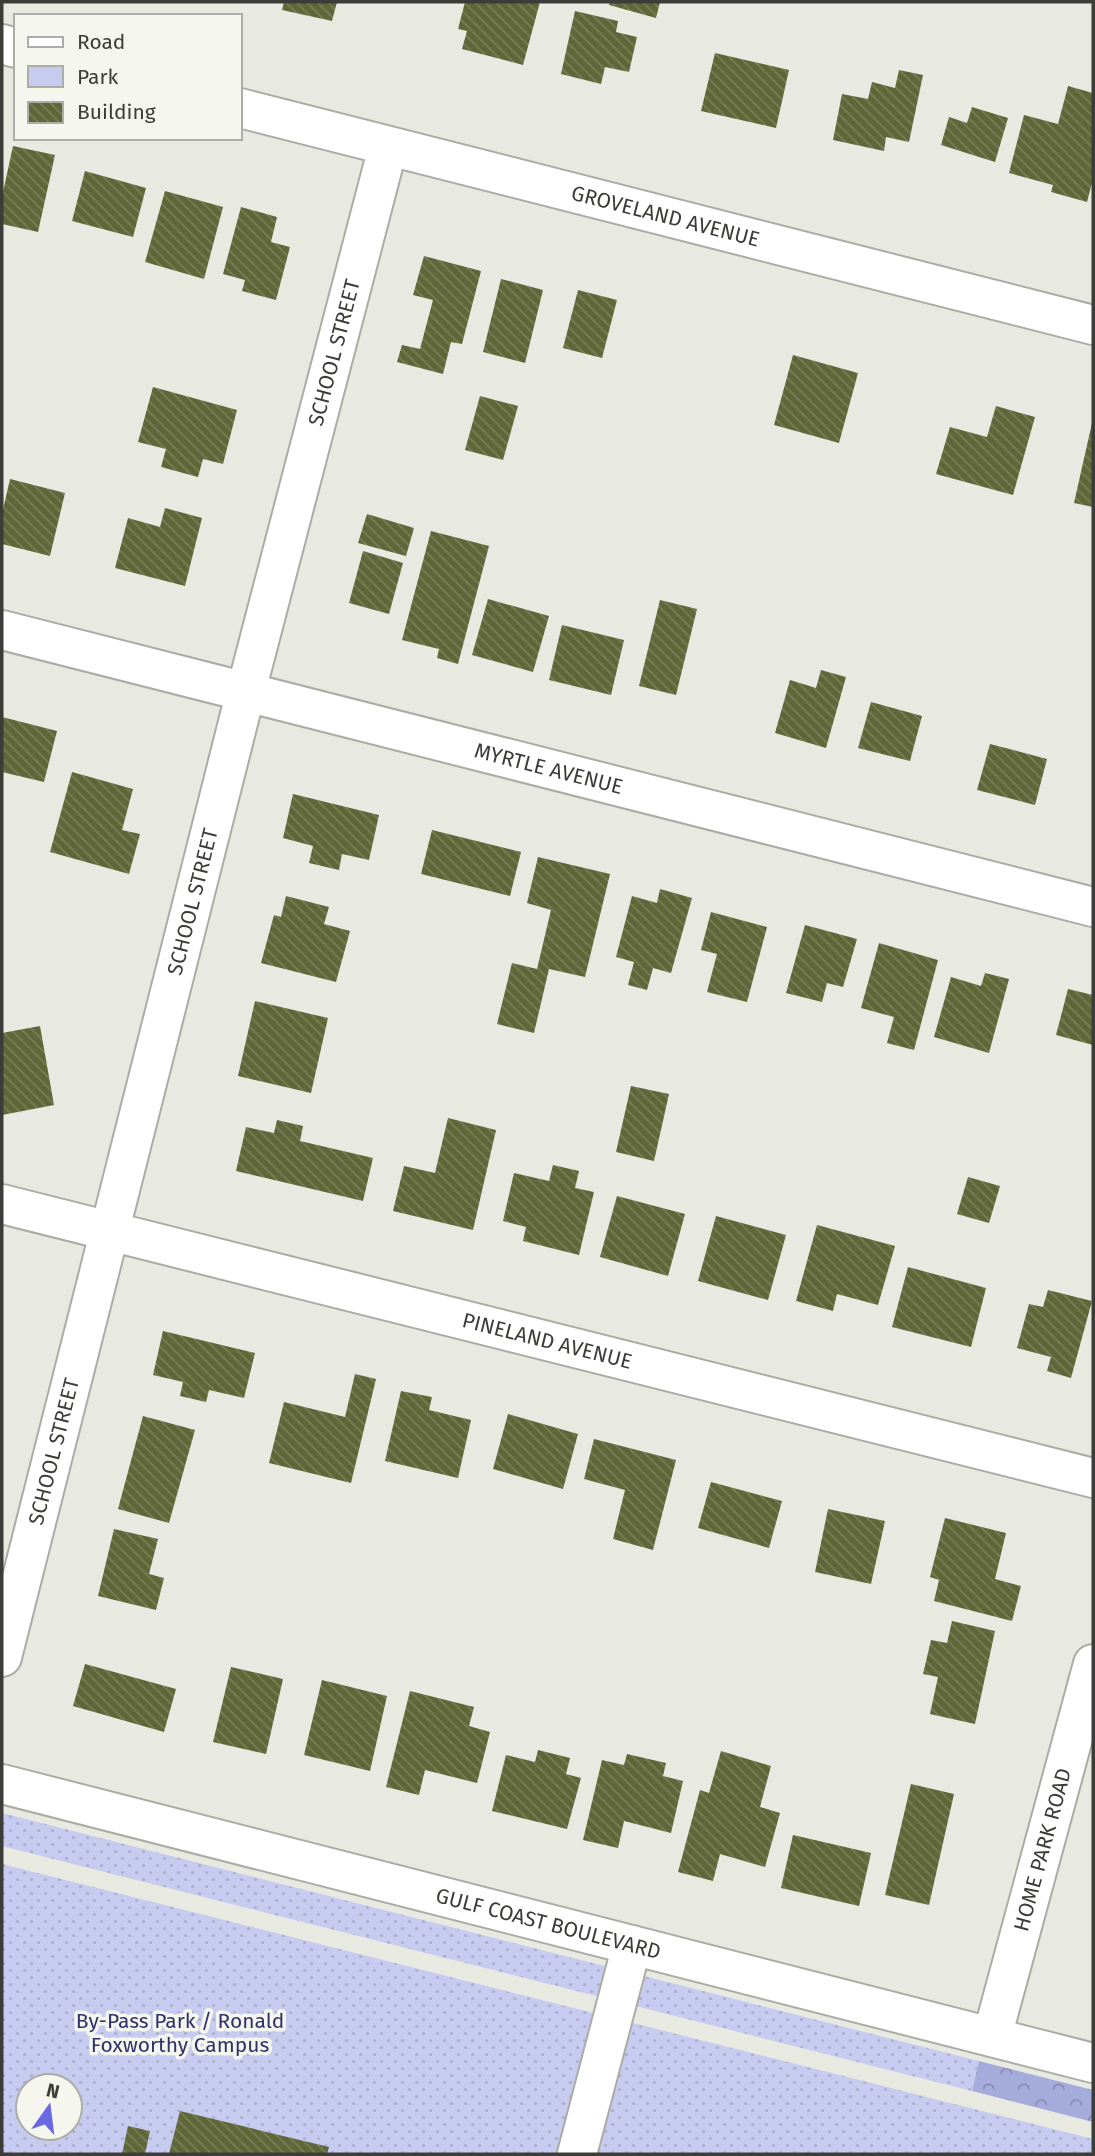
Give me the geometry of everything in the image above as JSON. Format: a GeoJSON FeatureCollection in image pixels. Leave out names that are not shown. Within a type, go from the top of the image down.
{"type":"FeatureCollection","features":[{"type":"Feature","properties":{"kind":"street","name":"GROVELAND AVENUE"},"geometry":{"type":"LineString","coordinates":[[242,108],[1093,325]]}},
{"type":"Feature","properties":{"kind":"street","name":"SCHOOL STREET"},"geometry":{"type":"LineString","coordinates":[[2,1657],[246,691],[388,147]]}},
{"type":"Feature","properties":{"kind":"street","name":"MYRTLE AVENUE"},"geometry":{"type":"LineString","coordinates":[[2,631],[1093,907]]}},
{"type":"Feature","properties":{"kind":"street","name":"PINELAND AVENUE"},"geometry":{"type":"LineString","coordinates":[[2,1204],[1093,1478]]}},
{"type":"Feature","properties":{"kind":"street","name":"HOME PARK ROAD"},"geometry":{"type":"LineString","coordinates":[[992,2037],[1093,1664]]}},
{"type":"Feature","properties":{"kind":"street","name":"GULF COAST BOULEVARD"},"geometry":{"type":"LineString","coordinates":[[2,1784],[1093,2063]]}},
{"type":"Feature","properties":{"kind":"street"},"geometry":{"type":"LineString","coordinates":[[577,2154],[632,1945]]}},
{"type":"Feature","properties":{"kind":"green space"},"geometry":{"type":"Polygon","coordinates":[[[2,1813],[979,2061],[972,2091],[2,1846],[2,1813]]]}},
{"type":"Feature","properties":{"kind":"green space","name":"By-Pass Park / Ronald Foxworthy Campus"},"geometry":{"type":"Polygon","coordinates":[[[2,1864],[1093,2139],[1093,2154],[2,2154],[2,1864]]]}},
{"type":"Feature","properties":{"kind":"green space"},"geometry":{"type":"Polygon","coordinates":[[[979,2061],[1093,2090],[1093,2122],[972,2091],[979,2061]]]}},
{"type":"Feature","properties":{"kind":"building"},"geometry":{"type":"Polygon","coordinates":[[[284,2],[337,2],[332,21],[282,10],[284,2]]]}},
{"type":"Feature","properties":{"kind":"building"},"geometry":{"type":"Polygon","coordinates":[[[465,2],[540,2],[523,65],[462,49],[467,31],[458,29],[465,2]]]}},
{"type":"Feature","properties":{"kind":"building"},"geometry":{"type":"Polygon","coordinates":[[[610,2],[660,2],[656,18],[609,5],[610,2]]]}},
{"type":"Feature","properties":{"kind":"building"},"geometry":{"type":"Polygon","coordinates":[[[575,11],[618,21],[616,32],[637,37],[629,72],[605,67],[601,84],[561,74],[575,11]]]}},
{"type":"Feature","properties":{"kind":"building"},"geometry":{"type":"Polygon","coordinates":[[[715,53],[789,70],[776,128],[701,111],[715,53]]]}},
{"type":"Feature","properties":{"kind":"building"},"geometry":{"type":"Polygon","coordinates":[[[899,70],[923,75],[909,142],[886,137],[884,151],[833,140],[842,94],[868,99],[872,82],[895,88],[899,70]]]}},
{"type":"Feature","properties":{"kind":"building"},"geometry":{"type":"Polygon","coordinates":[[[1068,86],[1093,93],[1093,179],[1087,202],[1051,192],[1053,185],[1009,173],[1024,115],[1058,124],[1068,86]]]}},
{"type":"Feature","properties":{"kind":"building"},"geometry":{"type":"Polygon","coordinates":[[[972,107],[1008,118],[995,162],[941,145],[949,117],[967,123],[972,107]]]}},
{"type":"Feature","properties":{"kind":"building"},"geometry":{"type":"Polygon","coordinates":[[[13,146],[55,155],[38,232],[2,224],[2,197],[13,146]]]}},
{"type":"Feature","properties":{"kind":"building"},"geometry":{"type":"Polygon","coordinates":[[[85,171],[146,188],[133,237],[72,221],[85,171]]]}},
{"type":"Feature","properties":{"kind":"building"},"geometry":{"type":"Polygon","coordinates":[[[165,191],[223,207],[204,279],[145,262],[165,191]]]}},
{"type":"Feature","properties":{"kind":"building"},"geometry":{"type":"Polygon","coordinates":[[[241,207],[277,217],[271,242],[290,247],[276,300],[242,291],[245,280],[223,274],[241,207]]]}},
{"type":"Feature","properties":{"kind":"building"},"geometry":{"type":"Polygon","coordinates":[[[424,256],[481,271],[462,344],[451,342],[443,374],[397,362],[402,345],[420,349],[433,300],[413,295],[424,256]]]}},
{"type":"Feature","properties":{"kind":"building"},"geometry":{"type":"Polygon","coordinates":[[[501,279],[543,290],[525,363],[483,352],[501,279]]]}},
{"type":"Feature","properties":{"kind":"building"},"geometry":{"type":"Polygon","coordinates":[[[578,290],[617,300],[602,358],[563,348],[578,290]]]}},
{"type":"Feature","properties":{"kind":"building"},"geometry":{"type":"Polygon","coordinates":[[[793,355],[858,373],[839,443],[774,425],[793,355]]]}},
{"type":"Feature","properties":{"kind":"building"},"geometry":{"type":"Polygon","coordinates":[[[153,387],[237,410],[223,464],[203,459],[198,477],[161,467],[166,449],[138,442],[153,387]]]}},
{"type":"Feature","properties":{"kind":"building"},"geometry":{"type":"Polygon","coordinates":[[[480,396],[518,406],[503,460],[465,450],[480,396]]]}},
{"type":"Feature","properties":{"kind":"building"},"geometry":{"type":"Polygon","coordinates":[[[996,406],[1035,417],[1013,495],[936,474],[950,427],[987,437],[996,406]]]}},
{"type":"Feature","properties":{"kind":"building"},"geometry":{"type":"Polygon","coordinates":[[[1093,423],[1093,507],[1074,503],[1093,423]]]}},
{"type":"Feature","properties":{"kind":"building"},"geometry":{"type":"Polygon","coordinates":[[[10,479],[65,493],[50,556],[2,544],[2,514],[10,479]]]}},
{"type":"Feature","properties":{"kind":"building"},"geometry":{"type":"Polygon","coordinates":[[[165,508],[202,518],[185,586],[115,568],[128,518],[160,527],[165,508]]]}},
{"type":"Feature","properties":{"kind":"building"},"geometry":{"type":"Polygon","coordinates":[[[367,514],[414,528],[406,556],[358,543],[367,514]]]}},
{"type":"Feature","properties":{"kind":"building"},"geometry":{"type":"Polygon","coordinates":[[[431,531],[489,546],[458,664],[437,658],[439,649],[402,640],[431,531]]]}},
{"type":"Feature","properties":{"kind":"building"},"geometry":{"type":"Polygon","coordinates":[[[363,551],[403,563],[389,614],[349,603],[363,551]]]}},
{"type":"Feature","properties":{"kind":"building"},"geometry":{"type":"Polygon","coordinates":[[[488,599],[549,616],[533,672],[472,655],[488,599]]]}},
{"type":"Feature","properties":{"kind":"building"},"geometry":{"type":"Polygon","coordinates":[[[660,600],[697,609],[676,695],[639,686],[660,600]]]}},
{"type":"Feature","properties":{"kind":"building"},"geometry":{"type":"Polygon","coordinates":[[[562,625],[624,640],[611,695],[549,680],[562,625]]]}},
{"type":"Feature","properties":{"kind":"building"},"geometry":{"type":"Polygon","coordinates":[[[821,670],[846,677],[826,748],[775,733],[790,680],[816,688],[821,670]]]}},
{"type":"Feature","properties":{"kind":"building"},"geometry":{"type":"Polygon","coordinates":[[[871,702],[922,716],[910,761],[858,748],[871,702]]]}},
{"type":"Feature","properties":{"kind":"building"},"geometry":{"type":"Polygon","coordinates":[[[2,717],[57,731],[44,782],[2,772],[2,717]]]}},
{"type":"Feature","properties":{"kind":"building"},"geometry":{"type":"Polygon","coordinates":[[[990,744],[1047,759],[1035,805],[977,790],[990,744]]]}},
{"type":"Feature","properties":{"kind":"building"},"geometry":{"type":"Polygon","coordinates":[[[72,772],[133,789],[122,830],[140,834],[129,874],[50,852],[72,772]]]}},
{"type":"Feature","properties":{"kind":"building"},"geometry":{"type":"Polygon","coordinates":[[[293,794],[379,815],[369,860],[342,854],[339,870],[309,863],[313,846],[283,838],[293,794]]]}},
{"type":"Feature","properties":{"kind":"building"},"geometry":{"type":"Polygon","coordinates":[[[432,830],[521,852],[510,896],[421,874],[432,830]]]}},
{"type":"Feature","properties":{"kind":"building"},"geometry":{"type":"Polygon","coordinates":[[[538,857],[610,874],[585,977],[549,969],[534,1033],[497,1024],[512,963],[537,969],[551,910],[527,903],[538,857]]]}},
{"type":"Feature","properties":{"kind":"building"},"geometry":{"type":"Polygon","coordinates":[[[660,889],[692,898],[671,973],[653,968],[647,990],[628,985],[634,962],[616,957],[632,896],[657,903],[660,889]]]}},
{"type":"Feature","properties":{"kind":"building"},"geometry":{"type":"Polygon","coordinates":[[[286,896],[329,907],[324,924],[350,931],[336,982],[261,963],[274,915],[281,917],[286,896]]]}},
{"type":"Feature","properties":{"kind":"building"},"geometry":{"type":"Polygon","coordinates":[[[711,912],[767,927],[747,1002],[707,992],[717,954],[701,950],[711,912]]]}},
{"type":"Feature","properties":{"kind":"building"},"geometry":{"type":"Polygon","coordinates":[[[805,925],[857,939],[843,987],[827,983],[822,1002],[786,993],[805,925]]]}},
{"type":"Feature","properties":{"kind":"building"},"geometry":{"type":"Polygon","coordinates":[[[879,943],[938,960],[914,1050],[887,1043],[894,1017],[861,1008],[879,943]]]}},
{"type":"Feature","properties":{"kind":"building"},"geometry":{"type":"Polygon","coordinates":[[[985,973],[1009,979],[989,1053],[934,1037],[951,977],[981,986],[985,973]]]}},
{"type":"Feature","properties":{"kind":"building"},"geometry":{"type":"Polygon","coordinates":[[[1068,989],[1093,995],[1093,1045],[1056,1035],[1068,989]]]}},
{"type":"Feature","properties":{"kind":"building"},"geometry":{"type":"Polygon","coordinates":[[[255,1001],[328,1018],[311,1093],[238,1076],[255,1001]]]}},
{"type":"Feature","properties":{"kind":"building"},"geometry":{"type":"Polygon","coordinates":[[[40,1026],[54,1105],[2,1115],[2,1033],[40,1026]]]}},
{"type":"Feature","properties":{"kind":"building"},"geometry":{"type":"Polygon","coordinates":[[[631,1086],[669,1094],[654,1161],[616,1152],[631,1086]]]}},
{"type":"Feature","properties":{"kind":"building"},"geometry":{"type":"Polygon","coordinates":[[[448,1118],[496,1130],[473,1230],[393,1211],[404,1166],[435,1173],[448,1118]]]}},
{"type":"Feature","properties":{"kind":"building"},"geometry":{"type":"Polygon","coordinates":[[[277,1120],[303,1126],[300,1141],[373,1158],[363,1201],[236,1171],[246,1127],[274,1133],[277,1120]]]}},
{"type":"Feature","properties":{"kind":"building"},"geometry":{"type":"Polygon","coordinates":[[[553,1165],[579,1171],[575,1188],[594,1192],[579,1255],[523,1241],[526,1227],[503,1221],[514,1173],[549,1181],[553,1165]]]}},
{"type":"Feature","properties":{"kind":"building"},"geometry":{"type":"Polygon","coordinates":[[[968,1177],[1000,1186],[989,1223],[957,1214],[968,1177]]]}},
{"type":"Feature","properties":{"kind":"building"},"geometry":{"type":"Polygon","coordinates":[[[617,1196],[685,1214],[668,1276],[600,1257],[617,1196]]]}},
{"type":"Feature","properties":{"kind":"building"},"geometry":{"type":"Polygon","coordinates":[[[716,1216],[786,1235],[768,1300],[698,1281],[716,1216]]]}},
{"type":"Feature","properties":{"kind":"building"},"geometry":{"type":"Polygon","coordinates":[[[817,1225],[895,1246],[878,1305],[837,1294],[833,1311],[796,1301],[817,1225]]]}},
{"type":"Feature","properties":{"kind":"building"},"geometry":{"type":"Polygon","coordinates":[[[908,1267],[986,1288],[971,1347],[892,1327],[908,1267]]]}},
{"type":"Feature","properties":{"kind":"building"},"geometry":{"type":"Polygon","coordinates":[[[1048,1290],[1092,1301],[1071,1378],[1047,1371],[1051,1357],[1017,1348],[1029,1304],[1043,1307],[1048,1290]]]}},
{"type":"Feature","properties":{"kind":"building"},"geometry":{"type":"Polygon","coordinates":[[[163,1331],[255,1353],[244,1398],[209,1390],[206,1402],[180,1396],[183,1382],[153,1375],[163,1331]]]}},
{"type":"Feature","properties":{"kind":"building"},"geometry":{"type":"Polygon","coordinates":[[[355,1374],[376,1379],[351,1483],[269,1463],[284,1402],[345,1417],[355,1374]]]}},
{"type":"Feature","properties":{"kind":"building"},"geometry":{"type":"Polygon","coordinates":[[[401,1391],[432,1397],[429,1410],[471,1420],[458,1478],[385,1461],[401,1391]]]}},
{"type":"Feature","properties":{"kind":"building"},"geometry":{"type":"Polygon","coordinates":[[[508,1414],[578,1434],[563,1489],[493,1469],[508,1414]]]}},
{"type":"Feature","properties":{"kind":"building"},"geometry":{"type":"Polygon","coordinates":[[[143,1416],[195,1430],[169,1523],[118,1509],[143,1416]]]}},
{"type":"Feature","properties":{"kind":"building"},"geometry":{"type":"Polygon","coordinates":[[[594,1439],[676,1460],[653,1550],[613,1539],[625,1490],[584,1479],[594,1439]]]}},
{"type":"Feature","properties":{"kind":"building"},"geometry":{"type":"Polygon","coordinates":[[[711,1482],[782,1501],[769,1548],[698,1528],[711,1482]]]}},
{"type":"Feature","properties":{"kind":"building"},"geometry":{"type":"Polygon","coordinates":[[[828,1509],[885,1521],[871,1584],[815,1572],[828,1509]]]}},
{"type":"Feature","properties":{"kind":"building"},"geometry":{"type":"Polygon","coordinates":[[[945,1518],[1006,1533],[995,1579],[1021,1586],[1012,1621],[934,1601],[939,1580],[930,1577],[945,1518]]]}},
{"type":"Feature","properties":{"kind":"building"},"geometry":{"type":"Polygon","coordinates":[[[114,1529],[158,1539],[149,1574],[164,1578],[156,1610],[98,1596],[114,1529]]]}},
{"type":"Feature","properties":{"kind":"building"},"geometry":{"type":"Polygon","coordinates":[[[952,1621],[995,1631],[975,1724],[930,1714],[938,1677],[923,1674],[931,1640],[947,1643],[952,1621]]]}},
{"type":"Feature","properties":{"kind":"building"},"geometry":{"type":"Polygon","coordinates":[[[85,1664],[176,1689],[164,1732],[73,1706],[85,1664]]]}},
{"type":"Feature","properties":{"kind":"building"},"geometry":{"type":"Polygon","coordinates":[[[231,1667],[283,1679],[266,1754],[213,1742],[231,1667]]]}},
{"type":"Feature","properties":{"kind":"building"},"geometry":{"type":"Polygon","coordinates":[[[322,1680],[387,1696],[370,1771],[304,1755],[322,1680]]]}},
{"type":"Feature","properties":{"kind":"building"},"geometry":{"type":"Polygon","coordinates":[[[410,1691],[474,1707],[469,1726],[490,1732],[477,1783],[425,1770],[419,1795],[386,1787],[410,1691]]]}},
{"type":"Feature","properties":{"kind":"building"},"geometry":{"type":"Polygon","coordinates":[[[538,1750],[570,1758],[566,1774],[581,1778],[567,1829],[492,1811],[506,1755],[535,1762],[538,1750]]]}},
{"type":"Feature","properties":{"kind":"building"},"geometry":{"type":"Polygon","coordinates":[[[721,1751],[771,1766],[760,1807],[780,1813],[765,1867],[720,1854],[713,1881],[678,1872],[700,1790],[709,1793],[721,1751]]]}},
{"type":"Feature","properties":{"kind":"building"},"geometry":{"type":"Polygon","coordinates":[[[627,1754],[666,1763],[663,1776],[683,1781],[671,1833],[624,1821],[618,1848],[583,1840],[602,1760],[624,1765],[627,1754]]]}},
{"type":"Feature","properties":{"kind":"building"},"geometry":{"type":"Polygon","coordinates":[[[911,1784],[954,1794],[929,1905],[885,1895],[911,1784]]]}},
{"type":"Feature","properties":{"kind":"building"},"geometry":{"type":"Polygon","coordinates":[[[793,1835],[871,1853],[859,1906],[781,1888],[793,1835]]]}},
{"type":"Feature","properties":{"kind":"building"},"geometry":{"type":"Polygon","coordinates":[[[180,2111],[329,2147],[327,2154],[169,2154],[180,2111]]]}},
{"type":"Feature","properties":{"kind":"building"},"geometry":{"type":"Polygon","coordinates":[[[128,2126],[150,2131],[145,2154],[122,2154],[128,2126]]]}}]}
